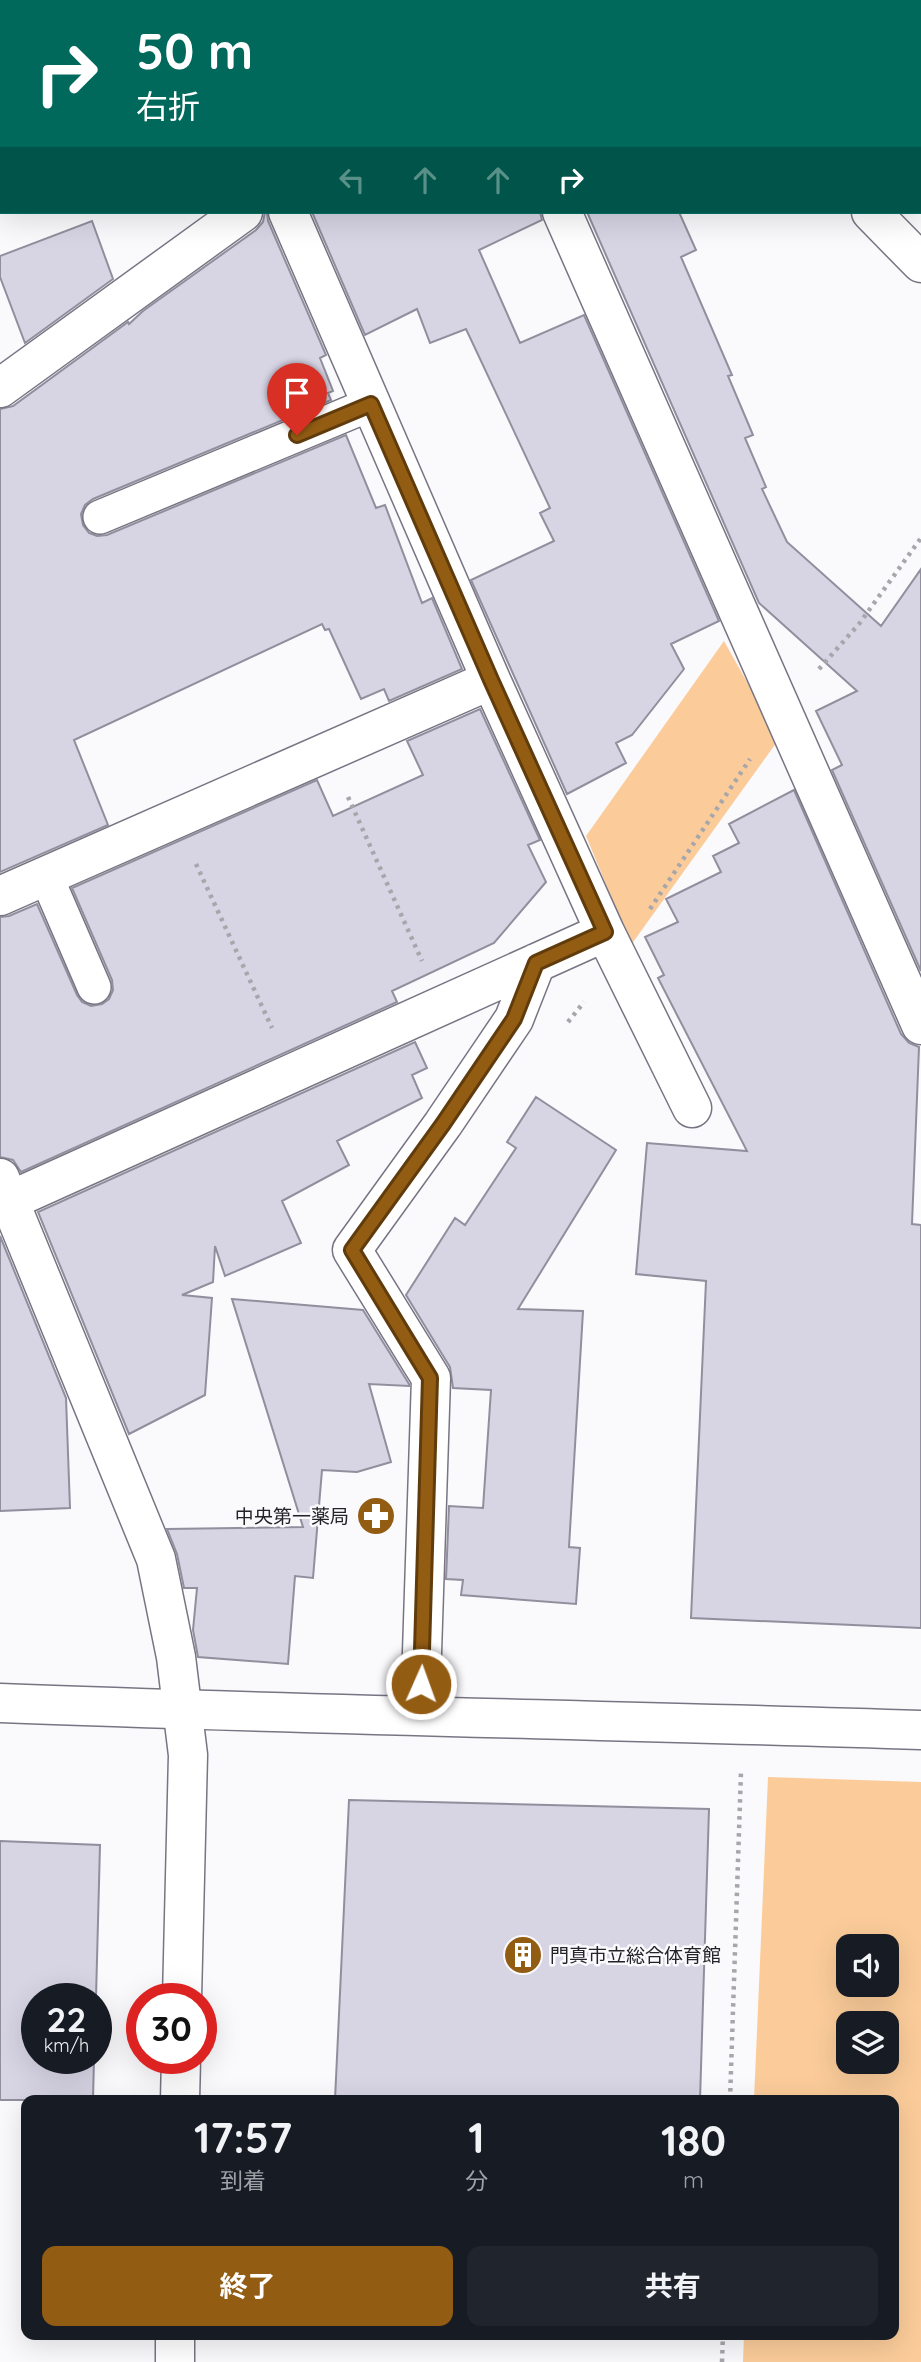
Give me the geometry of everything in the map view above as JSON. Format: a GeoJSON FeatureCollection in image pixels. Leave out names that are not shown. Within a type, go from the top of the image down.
{"type":"FeatureCollection","features":[{"type":"Feature","properties":{"kind":"street"},"geometry":{"type":"LineString","coordinates":[[0,388],[240,214]]}},
{"type":"Feature","properties":{"kind":"street"},"geometry":{"type":"LineString","coordinates":[[289,214],[491,680],[605,932],[692,1108]]}},
{"type":"Feature","properties":{"kind":"street"},"geometry":{"type":"LineString","coordinates":[[563,214],[920,1019]]}},
{"type":"Feature","properties":{"kind":"street"},"geometry":{"type":"LineString","coordinates":[[873,214],[921,263]]}},
{"type":"Feature","properties":{"kind":"street"},"geometry":{"type":"LineString","coordinates":[[0,896],[491,680]]}},
{"type":"Feature","properties":{"kind":"street"},"geometry":{"type":"LineString","coordinates":[[183,1983],[188,1755],[176,1657],[156,1559],[3,1195],[293,1073],[605,932]]}},
{"type":"Feature","properties":{"kind":"street"},"geometry":{"type":"LineString","coordinates":[[425,1715],[421,1684],[430,1378],[352,1250],[443,1124],[514,1019],[536,963]]}},
{"type":"Feature","properties":{"kind":"street"},"geometry":{"type":"LineString","coordinates":[[0,1703],[921,1730]]}},
{"type":"Feature","properties":{"kind":"street"},"geometry":{"type":"LineString","coordinates":[[180,2095],[181,2074]]}},
{"type":"Feature","properties":{"kind":"street"},"geometry":{"type":"LineString","coordinates":[[174,2362],[175,2340]]}},
{"type":"Feature","properties":{"kind":"lane"},"geometry":{"type":"LineString","coordinates":[[100,517],[371,404]]}},
{"type":"Feature","properties":{"kind":"lane"},"geometry":{"type":"LineString","coordinates":[[46,876],[93,987]]}},
{"type":"Feature","properties":{"kind":"path"},"geometry":{"type":"LineString","coordinates":[[327,752],[442,1006]]}},
{"type":"Feature","properties":{"kind":"path"},"geometry":{"type":"LineString","coordinates":[[175,819],[293,1073]]}},
{"type":"Feature","properties":{"kind":"path"},"geometry":{"type":"LineString","coordinates":[[730,2095],[741,1764],[747,1724]]}},
{"type":"Feature","properties":{"kind":"path"},"geometry":{"type":"LineString","coordinates":[[722,2362],[723,2340]]}},
{"type":"Feature","properties":{"kind":"shaded area"},"geometry":{"type":"Polygon","coordinates":[[[724,641],[779,739],[631,945],[586,836],[724,641]]]}},
{"type":"Feature","properties":{"kind":"shaded area"},"geometry":{"type":"Polygon","coordinates":[[[768,1777],[921,1782],[921,2362],[743,2362],[744,2340],[899,2340],[899,2095],[754,2095],[768,1777]]]}},
{"type":"Feature","properties":{"kind":"building"},"geometry":{"type":"Polygon","coordinates":[[[265,214],[267,214],[326,355],[320,358],[333,391],[328,393],[331,400],[93,499],[85,505],[81,514],[83,525],[89,533],[107,535],[346,435],[376,508],[385,505],[422,603],[432,598],[462,669],[389,701],[384,689],[361,699],[329,629],[325,630],[322,624],[74,740],[108,825],[0,872],[0,409],[13,406],[128,322],[129,324],[143,311],[256,230],[263,222],[265,214]]]}},
{"type":"Feature","properties":{"kind":"building"},"geometry":{"type":"Polygon","coordinates":[[[313,214],[540,214],[542,220],[479,250],[520,343],[584,315],[719,621],[671,644],[684,669],[632,735],[616,743],[626,763],[567,794],[471,580],[554,541],[540,513],[550,508],[466,329],[430,343],[417,309],[365,335],[313,214]]]}},
{"type":"Feature","properties":{"kind":"building"},"geometry":{"type":"Polygon","coordinates":[[[588,214],[680,214],[696,250],[681,257],[732,375],[728,376],[753,435],[745,438],[766,487],[762,489],[787,542],[881,626],[921,569],[921,971],[832,770],[842,765],[816,711],[857,691],[759,603],[588,214]]]}},
{"type":"Feature","properties":{"kind":"building"},"geometry":{"type":"Polygon","coordinates":[[[92,221],[113,279],[25,343],[0,277],[0,256],[92,221]]]}},
{"type":"Feature","properties":{"kind":"building"},"geometry":{"type":"Polygon","coordinates":[[[480,709],[540,840],[528,845],[546,882],[494,943],[392,991],[397,1002],[21,1172],[13,1160],[0,1157],[0,917],[37,904],[77,995],[82,1002],[91,1006],[102,1004],[109,999],[113,990],[112,980],[72,888],[317,780],[333,816],[423,775],[407,741],[480,709]]]}},
{"type":"Feature","properties":{"kind":"building"},"geometry":{"type":"Polygon","coordinates":[[[794,790],[901,1034],[909,1043],[919,1047],[912,1224],[921,1225],[921,1628],[691,1618],[706,1281],[636,1274],[647,1143],[747,1151],[658,978],[664,975],[645,937],[678,922],[666,899],[721,872],[713,856],[739,843],[729,824],[794,790]]]}},
{"type":"Feature","properties":{"kind":"building"},"geometry":{"type":"Polygon","coordinates":[[[415,1042],[427,1068],[412,1075],[422,1098],[337,1141],[349,1165],[282,1201],[301,1243],[225,1276],[215,1246],[213,1282],[182,1295],[212,1298],[205,1395],[129,1434],[38,1212],[415,1042]]]}},
{"type":"Feature","properties":{"kind":"building"},"geometry":{"type":"Polygon","coordinates":[[[536,1097],[616,1150],[518,1309],[583,1311],[569,1547],[580,1548],[576,1604],[461,1595],[463,1580],[446,1579],[449,1506],[483,1508],[491,1390],[453,1388],[450,1367],[406,1295],[455,1218],[465,1225],[516,1148],[507,1142],[536,1097]]]}},
{"type":"Feature","properties":{"kind":"building"},"geometry":{"type":"Polygon","coordinates":[[[0,1236],[66,1398],[70,1508],[0,1511],[0,1236]]]}},
{"type":"Feature","properties":{"kind":"building"},"geometry":{"type":"Polygon","coordinates":[[[232,1299],[363,1310],[409,1384],[369,1384],[391,1462],[357,1472],[322,1470],[313,1578],[295,1576],[288,1664],[198,1657],[193,1630],[197,1588],[184,1588],[177,1554],[167,1529],[303,1527],[232,1299]]]}},
{"type":"Feature","properties":{"kind":"building","name":"門真市立総合体育館"},"geometry":{"type":"Polygon","coordinates":[[[349,1800],[709,1809],[700,2095],[335,2095],[349,1800]]]}},
{"type":"Feature","properties":{"kind":"building"},"geometry":{"type":"Polygon","coordinates":[[[0,1841],[100,1845],[96,1983],[21,1983],[21,2074],[94,2074],[93,2095],[21,2095],[21,2100],[0,2100],[0,1841]]]}},
{"type":"Feature","properties":{"kind":"place","name":"中央第一薬局"},"geometry":{"type":"Point","coordinates":[376,1516]}},
{"type":"Feature","properties":{"kind":"place","name":"門真市立総合体育館"},"geometry":{"type":"Point","coordinates":[523,1955]}},
{"type":"Feature","properties":{"kind":"route"},"geometry":{"type":"LineString","coordinates":[[297,435],[371,404],[491,680],[605,932],[536,963],[514,1019],[443,1124],[352,1250],[430,1378],[421,1684]]}}]}
